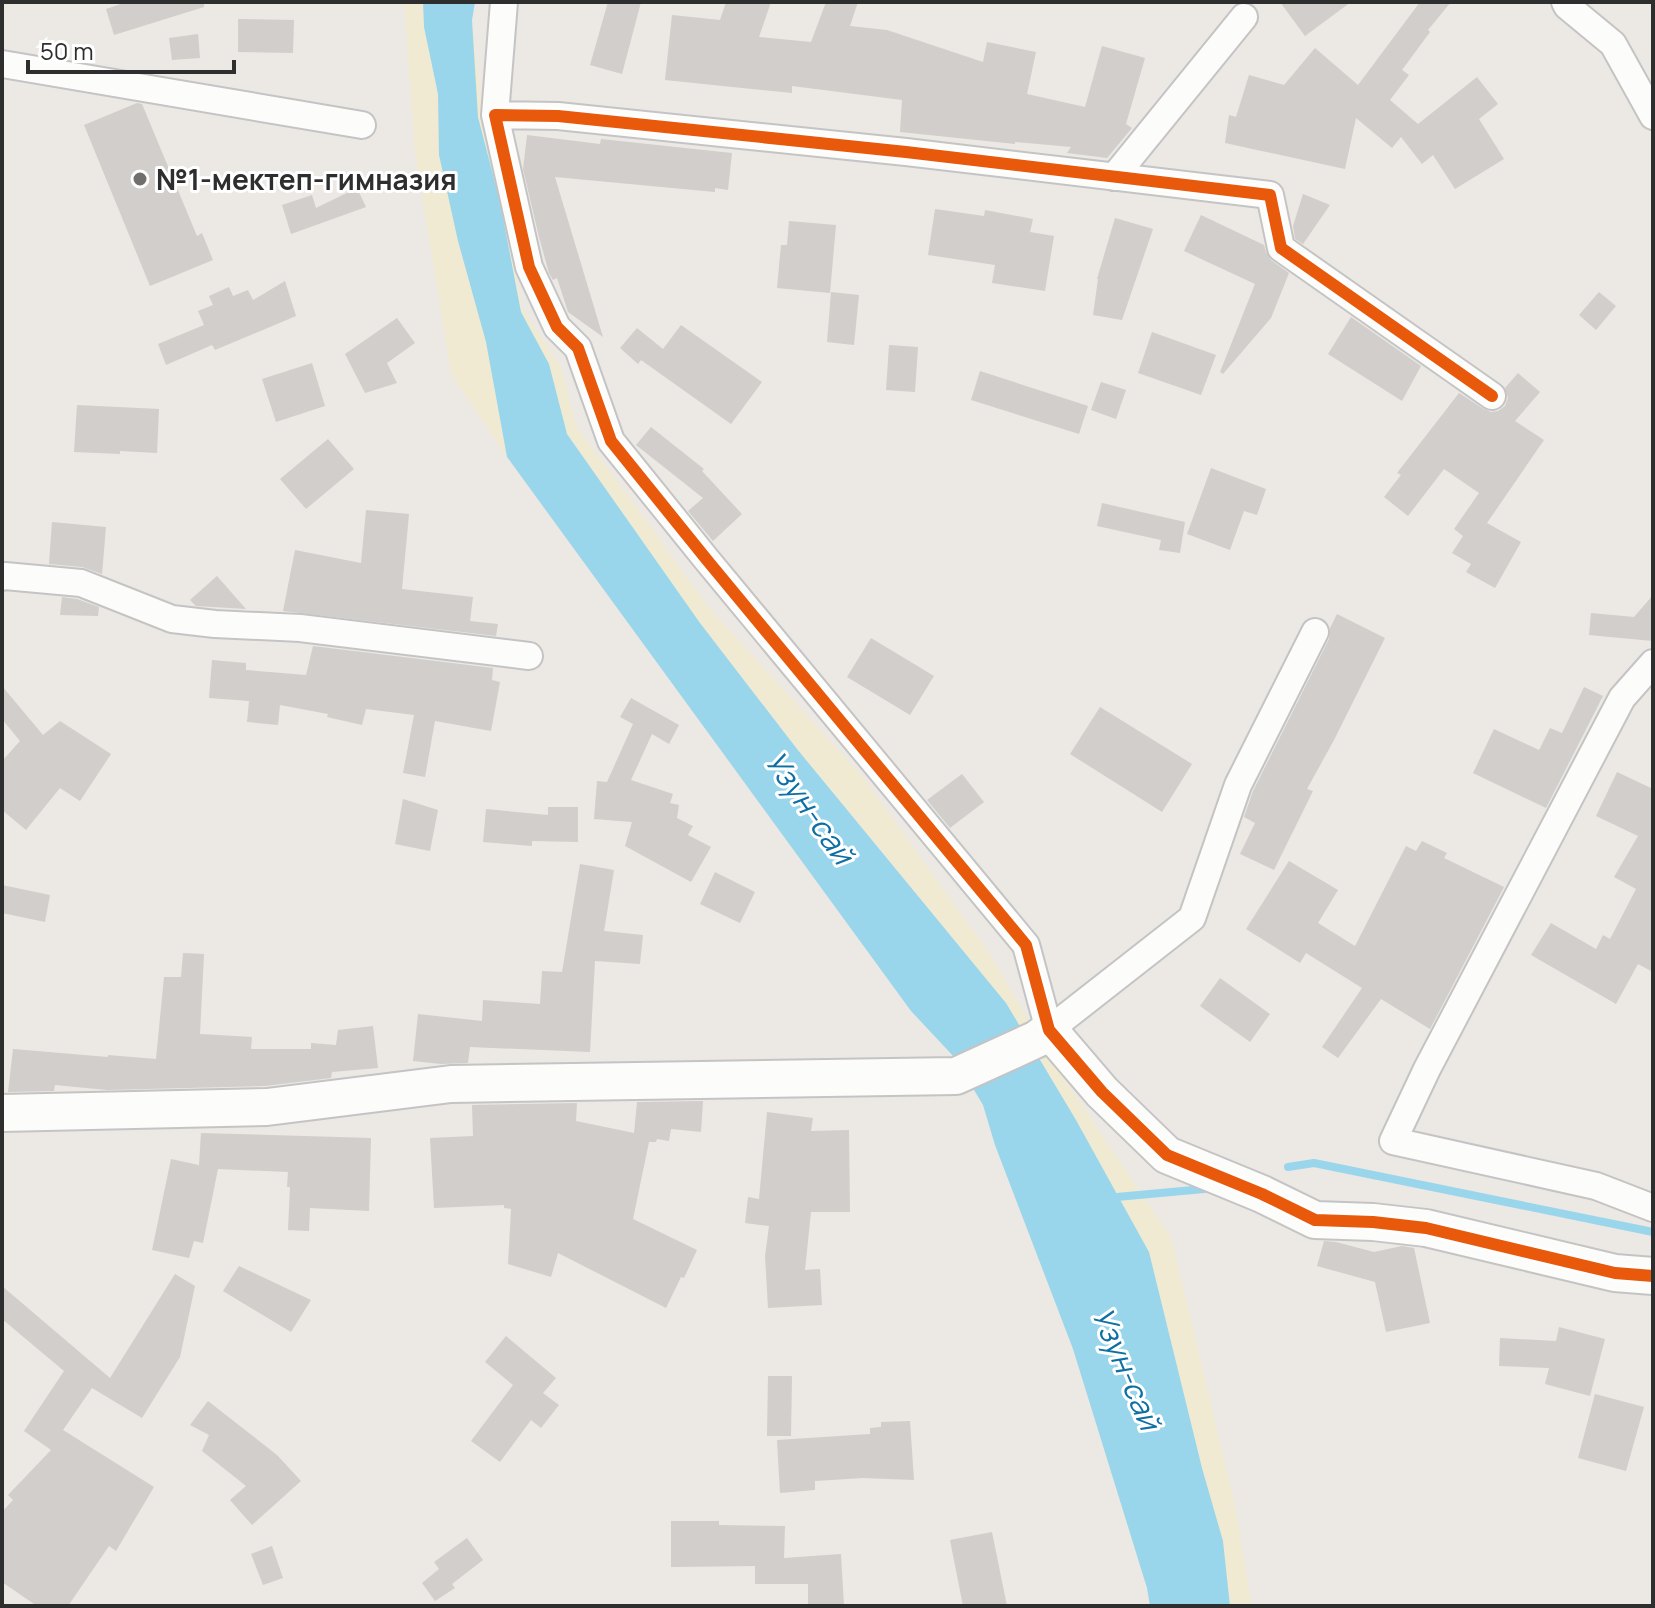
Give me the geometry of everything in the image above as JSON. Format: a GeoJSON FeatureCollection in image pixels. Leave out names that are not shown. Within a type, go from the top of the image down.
{"type":"FeatureCollection","features":[{"type":"Feature","properties":{"kind":"street"},"geometry":{"type":"LineString","coordinates":[[504,2],[495,115],[529,267],[557,327],[578,348],[611,441],[1026,945],[1043,1034],[1167,1155],[1262,1194],[1315,1220],[1426,1228],[1615,1273],[1653,1276]]}},
{"type":"Feature","properties":{"kind":"street"},"geometry":{"type":"LineString","coordinates":[[1565,2],[1613,44],[1653,116]]}},
{"type":"Feature","properties":{"kind":"street"},"geometry":{"type":"LineString","coordinates":[[1114,177],[1244,17]]}},
{"type":"Feature","properties":{"kind":"street"},"geometry":{"type":"LineString","coordinates":[[2,64],[362,125]]}},
{"type":"Feature","properties":{"kind":"street"},"geometry":{"type":"LineString","coordinates":[[495,115],[558,116],[906,152],[1270,195],[1281,248],[1492,396]]}},
{"type":"Feature","properties":{"kind":"street"},"geometry":{"type":"LineString","coordinates":[[2,577],[81,583],[172,619],[300,628],[529,656]]}},
{"type":"Feature","properties":{"kind":"street"},"geometry":{"type":"LineString","coordinates":[[2,1113],[267,1107],[451,1084],[956,1076],[1043,1034],[1192,918],[1238,785],[1315,632]]}},
{"type":"Feature","properties":{"kind":"street"},"geometry":{"type":"LineString","coordinates":[[1653,663],[1622,698],[1427,1069],[1393,1141],[1596,1186],[1653,1208]]}},
{"type":"Feature","properties":{"kind":"sand"},"geometry":{"type":"Polygon","coordinates":[[[404,2],[472,2],[483,113],[503,192],[522,308],[561,367],[577,428],[707,605],[862,776],[988,951],[1053,1062],[1171,1237],[1234,1500],[1252,1606],[1150,1606],[1073,1349],[995,1145],[983,1105],[955,1058],[911,1011],[507,457],[451,374],[415,152],[404,2]]]}},
{"type":"Feature","properties":{"kind":"water","name":"Узун-сай"},"geometry":{"type":"Polygon","coordinates":[[[423,2],[475,2],[472,20],[478,117],[500,202],[521,312],[549,364],[567,434],[700,623],[797,749],[1006,1003],[1076,1120],[1149,1252],[1223,1541],[1230,1606],[1150,1606],[1073,1349],[995,1145],[983,1105],[955,1058],[911,1011],[507,457],[486,342],[458,241],[439,155],[438,94],[424,27],[423,2]]]}},
{"type":"Feature","properties":{"kind":"building"},"geometry":{"type":"Polygon","coordinates":[[[127,2],[204,2],[204,7],[114,35],[106,9],[127,2]]]}},
{"type":"Feature","properties":{"kind":"building"},"geometry":{"type":"Polygon","coordinates":[[[608,2],[641,2],[622,74],[590,65],[608,2]]]}},
{"type":"Feature","properties":{"kind":"building"},"geometry":{"type":"Polygon","coordinates":[[[726,2],[771,2],[759,37],[811,42],[826,2],[858,2],[850,26],[887,30],[983,62],[987,42],[1036,52],[1027,94],[1085,107],[1102,46],[1145,58],[1126,124],[1132,128],[1107,158],[1067,153],[1071,147],[900,132],[902,100],[792,86],[792,93],[665,80],[672,15],[720,20],[726,2]]]}},
{"type":"Feature","properties":{"kind":"building"},"geometry":{"type":"Polygon","coordinates":[[[1280,2],[1351,2],[1305,36],[1280,2]]]}},
{"type":"Feature","properties":{"kind":"building"},"geometry":{"type":"Polygon","coordinates":[[[1420,2],[1451,2],[1402,70],[1409,75],[1390,100],[1418,124],[1477,77],[1498,104],[1479,119],[1504,159],[1455,189],[1433,155],[1422,164],[1401,137],[1392,148],[1356,118],[1345,169],[1225,143],[1229,115],[1236,117],[1249,75],[1284,85],[1315,48],[1358,85],[1420,2]]]}},
{"type":"Feature","properties":{"kind":"building"},"geometry":{"type":"Polygon","coordinates":[[[238,19],[294,20],[293,53],[238,52],[238,19]]]}},
{"type":"Feature","properties":{"kind":"building"},"geometry":{"type":"Polygon","coordinates":[[[198,34],[200,58],[172,60],[169,38],[198,34]]]}},
{"type":"Feature","properties":{"kind":"building","name":"№1-мектеп-гимназия"},"geometry":{"type":"Polygon","coordinates":[[[137,103],[142,104],[197,236],[202,233],[213,260],[150,286],[84,125],[137,103]]]}},
{"type":"Feature","properties":{"kind":"building"},"geometry":{"type":"Polygon","coordinates":[[[527,135],[600,144],[601,139],[732,153],[728,190],[715,188],[715,192],[555,177],[603,337],[568,312],[557,278],[553,280],[549,273],[523,169],[527,135]]]}},
{"type":"Feature","properties":{"kind":"building"},"geometry":{"type":"Polygon","coordinates":[[[357,188],[366,207],[291,234],[282,205],[312,195],[316,208],[357,188]]]}},
{"type":"Feature","properties":{"kind":"building"},"geometry":{"type":"Polygon","coordinates":[[[1303,194],[1330,205],[1303,244],[1295,239],[1293,226],[1303,194]]]}},
{"type":"Feature","properties":{"kind":"building"},"geometry":{"type":"Polygon","coordinates":[[[935,209],[984,216],[985,210],[1033,219],[1030,232],[1054,236],[1045,291],[992,283],[995,265],[928,255],[935,209]]]}},
{"type":"Feature","properties":{"kind":"building"},"geometry":{"type":"Polygon","coordinates":[[[1201,215],[1264,245],[1271,260],[1289,273],[1271,318],[1223,374],[1220,372],[1255,284],[1184,251],[1201,215]]]}},
{"type":"Feature","properties":{"kind":"building"},"geometry":{"type":"Polygon","coordinates":[[[1115,218],[1153,229],[1122,320],[1093,315],[1097,279],[1115,218]]]}},
{"type":"Feature","properties":{"kind":"building"},"geometry":{"type":"Polygon","coordinates":[[[789,221],[836,225],[830,293],[777,288],[781,245],[787,245],[789,221]]]}},
{"type":"Feature","properties":{"kind":"building"},"geometry":{"type":"Polygon","coordinates":[[[285,281],[296,316],[215,350],[212,345],[166,365],[158,344],[204,325],[198,311],[213,305],[209,296],[229,287],[233,296],[248,290],[253,300],[285,281]]]}},
{"type":"Feature","properties":{"kind":"building"},"geometry":{"type":"Polygon","coordinates":[[[831,292],[859,295],[854,345],[827,342],[831,292]]]}},
{"type":"Feature","properties":{"kind":"building"},"geometry":{"type":"Polygon","coordinates":[[[1599,292],[1616,306],[1596,330],[1579,315],[1599,292]]]}},
{"type":"Feature","properties":{"kind":"building"},"geometry":{"type":"Polygon","coordinates":[[[1351,317],[1421,366],[1402,401],[1328,354],[1351,317]]]}},
{"type":"Feature","properties":{"kind":"building"},"geometry":{"type":"Polygon","coordinates":[[[397,318],[415,343],[387,363],[397,383],[365,393],[345,354],[397,318]]]}},
{"type":"Feature","properties":{"kind":"building"},"geometry":{"type":"Polygon","coordinates":[[[681,325],[762,382],[731,424],[641,360],[638,364],[620,348],[637,328],[663,349],[681,325]]]}},
{"type":"Feature","properties":{"kind":"building"},"geometry":{"type":"Polygon","coordinates":[[[1152,332],[1216,355],[1201,395],[1138,373],[1152,332]]]}},
{"type":"Feature","properties":{"kind":"building"},"geometry":{"type":"Polygon","coordinates":[[[889,345],[918,347],[915,392],[886,390],[889,345]]]}},
{"type":"Feature","properties":{"kind":"building"},"geometry":{"type":"Polygon","coordinates":[[[312,363],[325,406],[276,422],[262,379],[312,363]]]}},
{"type":"Feature","properties":{"kind":"building"},"geometry":{"type":"Polygon","coordinates":[[[980,371],[1088,406],[1079,434],[971,400],[980,371]]]}},
{"type":"Feature","properties":{"kind":"building"},"geometry":{"type":"Polygon","coordinates":[[[1518,373],[1540,392],[1515,421],[1544,440],[1487,523],[1521,542],[1495,588],[1466,572],[1471,564],[1452,553],[1463,536],[1454,529],[1479,493],[1444,469],[1408,516],[1384,497],[1401,475],[1397,473],[1459,393],[1484,409],[1498,411],[1505,406],[1508,398],[1505,388],[1518,373]]]}},
{"type":"Feature","properties":{"kind":"building"},"geometry":{"type":"Polygon","coordinates":[[[1101,382],[1126,390],[1116,419],[1091,410],[1101,382]]]}},
{"type":"Feature","properties":{"kind":"building"},"geometry":{"type":"Polygon","coordinates":[[[77,405],[159,409],[157,453],[74,452],[77,405]]]}},
{"type":"Feature","properties":{"kind":"building"},"geometry":{"type":"Polygon","coordinates":[[[651,427],[704,469],[702,471],[742,514],[713,541],[688,511],[703,498],[636,445],[651,427]]]}},
{"type":"Feature","properties":{"kind":"building"},"geometry":{"type":"Polygon","coordinates":[[[328,439],[354,469],[306,509],[280,479],[328,439]]]}},
{"type":"Feature","properties":{"kind":"building"},"geometry":{"type":"Polygon","coordinates":[[[1211,468],[1266,489],[1257,515],[1244,511],[1230,550],[1187,534],[1211,468]]]}},
{"type":"Feature","properties":{"kind":"building"},"geometry":{"type":"Polygon","coordinates":[[[1102,503],[1185,522],[1180,553],[1159,550],[1161,540],[1097,526],[1102,503]]]}},
{"type":"Feature","properties":{"kind":"building"},"geometry":{"type":"Polygon","coordinates":[[[366,510],[409,514],[402,589],[473,597],[470,621],[498,624],[496,636],[283,611],[295,550],[361,563],[366,510]]]}},
{"type":"Feature","properties":{"kind":"building"},"geometry":{"type":"Polygon","coordinates":[[[52,522],[106,527],[102,574],[82,567],[49,564],[52,522]]]}},
{"type":"Feature","properties":{"kind":"building"},"geometry":{"type":"Polygon","coordinates":[[[217,576],[246,609],[196,606],[190,600],[217,576]]]}},
{"type":"Feature","properties":{"kind":"building"},"geometry":{"type":"Polygon","coordinates":[[[1653,595],[1653,641],[1589,635],[1591,613],[1634,617],[1653,595]]]}},
{"type":"Feature","properties":{"kind":"building"},"geometry":{"type":"Polygon","coordinates":[[[62,597],[99,607],[98,616],[60,615],[62,597]]]}},
{"type":"Feature","properties":{"kind":"building"},"geometry":{"type":"Polygon","coordinates":[[[1337,614],[1385,638],[1307,789],[1313,791],[1274,870],[1240,854],[1255,823],[1244,817],[1253,791],[1329,639],[1330,628],[1337,614]]]}},
{"type":"Feature","properties":{"kind":"building"},"geometry":{"type":"Polygon","coordinates":[[[871,638],[934,676],[910,715],[847,677],[871,638]]]}},
{"type":"Feature","properties":{"kind":"building"},"geometry":{"type":"Polygon","coordinates":[[[313,646],[493,668],[492,680],[500,682],[491,731],[435,721],[425,777],[403,773],[414,715],[366,709],[362,725],[327,717],[328,714],[280,705],[278,725],[247,722],[249,701],[209,698],[212,660],[246,663],[246,670],[306,675],[313,646]]]}},
{"type":"Feature","properties":{"kind":"building"},"geometry":{"type":"Polygon","coordinates":[[[2,686],[43,735],[60,721],[111,754],[80,801],[60,788],[26,830],[2,810],[2,761],[20,741],[2,719],[2,686]]]}},
{"type":"Feature","properties":{"kind":"building"},"geometry":{"type":"Polygon","coordinates":[[[1584,687],[1603,696],[1546,808],[1473,773],[1494,729],[1539,750],[1550,728],[1562,733],[1584,687]]]}},
{"type":"Feature","properties":{"kind":"building"},"geometry":{"type":"Polygon","coordinates":[[[631,698],[679,725],[669,744],[652,734],[631,780],[673,794],[670,803],[679,805],[677,818],[693,826],[688,835],[711,847],[691,882],[625,846],[632,822],[594,819],[597,781],[607,782],[633,724],[620,717],[631,698]]]}},
{"type":"Feature","properties":{"kind":"building"},"geometry":{"type":"Polygon","coordinates":[[[1100,707],[1192,764],[1162,812],[1070,754],[1100,707]]]}},
{"type":"Feature","properties":{"kind":"building"},"geometry":{"type":"Polygon","coordinates":[[[1617,772],[1653,789],[1653,972],[1638,964],[1616,1004],[1531,955],[1551,923],[1596,949],[1603,935],[1610,939],[1636,889],[1614,877],[1638,836],[1596,816],[1617,772]]]}},
{"type":"Feature","properties":{"kind":"building"},"geometry":{"type":"Polygon","coordinates":[[[962,774],[984,802],[950,828],[927,800],[962,774]]]}},
{"type":"Feature","properties":{"kind":"building"},"geometry":{"type":"Polygon","coordinates":[[[403,799],[438,810],[430,851],[395,844],[403,799]]]}},
{"type":"Feature","properties":{"kind":"building"},"geometry":{"type":"Polygon","coordinates":[[[548,807],[578,807],[578,842],[532,841],[532,846],[483,842],[486,809],[548,815],[548,807]]]}},
{"type":"Feature","properties":{"kind":"building"},"geometry":{"type":"Polygon","coordinates":[[[1422,841],[1447,853],[1444,858],[1504,887],[1430,1029],[1381,999],[1338,1058],[1322,1047],[1362,988],[1306,953],[1300,963],[1246,929],[1289,861],[1338,890],[1318,923],[1355,946],[1406,846],[1416,851],[1422,841]]]}},
{"type":"Feature","properties":{"kind":"building"},"geometry":{"type":"Polygon","coordinates":[[[580,864],[614,870],[604,931],[643,935],[640,964],[595,961],[590,1052],[470,1047],[468,1063],[413,1061],[418,1014],[482,1021],[483,1000],[540,1004],[542,971],[562,972],[580,864]]]}},
{"type":"Feature","properties":{"kind":"building"},"geometry":{"type":"Polygon","coordinates":[[[715,872],[755,892],[740,923],[700,904],[715,872]]]}},
{"type":"Feature","properties":{"kind":"building"},"geometry":{"type":"Polygon","coordinates":[[[2,885],[50,895],[45,922],[2,913],[2,885]]]}},
{"type":"Feature","properties":{"kind":"building"},"geometry":{"type":"Polygon","coordinates":[[[183,953],[204,954],[200,1034],[252,1037],[251,1049],[311,1049],[311,1043],[336,1045],[338,1030],[373,1026],[378,1068],[332,1072],[331,1078],[265,1086],[107,1090],[55,1085],[54,1091],[8,1092],[13,1049],[156,1059],[164,977],[181,977],[183,953]]]}},
{"type":"Feature","properties":{"kind":"building"},"geometry":{"type":"Polygon","coordinates":[[[1220,978],[1270,1014],[1250,1042],[1200,1006],[1220,978]]]}},
{"type":"Feature","properties":{"kind":"building"},"geometry":{"type":"Polygon","coordinates":[[[703,1101],[701,1132],[671,1129],[669,1141],[657,1139],[656,1142],[649,1142],[633,1219],[697,1250],[666,1308],[558,1253],[551,1277],[508,1264],[511,1209],[504,1208],[504,1205],[434,1208],[430,1138],[473,1136],[472,1105],[577,1103],[576,1121],[634,1133],[637,1102],[703,1101]]]}},
{"type":"Feature","properties":{"kind":"building"},"geometry":{"type":"Polygon","coordinates":[[[767,1112],[813,1118],[811,1131],[849,1130],[850,1212],[811,1212],[805,1270],[820,1269],[822,1305],[768,1308],[765,1256],[769,1226],[745,1223],[748,1197],[759,1199],[767,1112]]]}},
{"type":"Feature","properties":{"kind":"building"},"geometry":{"type":"Polygon","coordinates":[[[201,1133],[371,1138],[369,1211],[310,1208],[309,1231],[288,1230],[288,1172],[218,1169],[203,1243],[194,1241],[189,1258],[152,1250],[171,1159],[199,1165],[201,1133]]]}},
{"type":"Feature","properties":{"kind":"building"},"geometry":{"type":"Polygon","coordinates":[[[1324,1241],[1374,1252],[1402,1246],[1414,1248],[1430,1323],[1386,1332],[1375,1282],[1317,1266],[1324,1241]]]}},
{"type":"Feature","properties":{"kind":"building"},"geometry":{"type":"Polygon","coordinates":[[[239,1266],[311,1300],[291,1332],[223,1291],[239,1266]]]}},
{"type":"Feature","properties":{"kind":"building"},"geometry":{"type":"Polygon","coordinates":[[[175,1274],[195,1286],[180,1357],[142,1418],[92,1388],[63,1430],[154,1487],[116,1551],[109,1546],[68,1606],[37,1606],[2,1582],[2,1512],[13,1500],[8,1495],[51,1450],[24,1431],[64,1371],[2,1319],[2,1286],[110,1378],[175,1274]]]}},
{"type":"Feature","properties":{"kind":"building"},"geometry":{"type":"Polygon","coordinates":[[[1559,1327],[1605,1339],[1590,1396],[1545,1384],[1549,1368],[1499,1366],[1500,1338],[1556,1341],[1559,1327]]]}},
{"type":"Feature","properties":{"kind":"building"},"geometry":{"type":"Polygon","coordinates":[[[506,1336],[556,1378],[543,1393],[559,1405],[541,1428],[531,1420],[500,1462],[471,1441],[513,1385],[485,1362],[506,1336]]]}},
{"type":"Feature","properties":{"kind":"building"},"geometry":{"type":"Polygon","coordinates":[[[768,1376],[792,1376],[791,1436],[767,1436],[768,1376]]]}},
{"type":"Feature","properties":{"kind":"building"},"geometry":{"type":"Polygon","coordinates":[[[1595,1394],[1644,1407],[1626,1471],[1578,1458],[1595,1394]]]}},
{"type":"Feature","properties":{"kind":"building"},"geometry":{"type":"Polygon","coordinates":[[[208,1401],[277,1455],[301,1481],[252,1525],[230,1500],[246,1486],[202,1451],[209,1435],[190,1425],[208,1401]]]}},
{"type":"Feature","properties":{"kind":"building"},"geometry":{"type":"Polygon","coordinates":[[[910,1421],[914,1480],[863,1478],[815,1481],[815,1490],[780,1493],[777,1440],[870,1434],[870,1428],[881,1427],[881,1422],[910,1421]]]}},
{"type":"Feature","properties":{"kind":"building"},"geometry":{"type":"Polygon","coordinates":[[[671,1521],[785,1526],[784,1558],[841,1554],[844,1606],[808,1606],[808,1584],[755,1584],[755,1566],[671,1567],[671,1521]]]}},
{"type":"Feature","properties":{"kind":"building"},"geometry":{"type":"Polygon","coordinates":[[[992,1532],[1007,1606],[963,1606],[950,1540],[992,1532]]]}},
{"type":"Feature","properties":{"kind":"building"},"geometry":{"type":"Polygon","coordinates":[[[467,1538],[483,1560],[452,1584],[455,1588],[435,1601],[422,1583],[439,1569],[434,1562],[467,1538]]]}},
{"type":"Feature","properties":{"kind":"building"},"geometry":{"type":"Polygon","coordinates":[[[272,1546],[283,1578],[263,1585],[251,1554],[272,1546]]]}},
{"type":"Feature","properties":{"kind":"waterway"},"geometry":{"type":"LineString","coordinates":[[1288,1167],[1314,1163],[1653,1232]]}},
{"type":"Feature","properties":{"kind":"waterway"},"geometry":{"type":"LineString","coordinates":[[1110,1201],[1117,1197],[1204,1189]]}},
{"type":"Feature","properties":{"kind":"cycle path"},"geometry":{"type":"LineString","coordinates":[[1492,396],[1281,248],[1270,195],[906,152],[558,116],[495,115],[529,267],[557,327],[578,348],[611,441],[1026,945],[1049,1030],[1102,1092],[1167,1155],[1262,1194],[1315,1220],[1426,1228],[1615,1273],[1653,1276]]}},
{"type":"Feature","properties":{"kind":"place","name":"№1-мектеп-гимназия"},"geometry":{"type":"Point","coordinates":[140,179]}}]}
